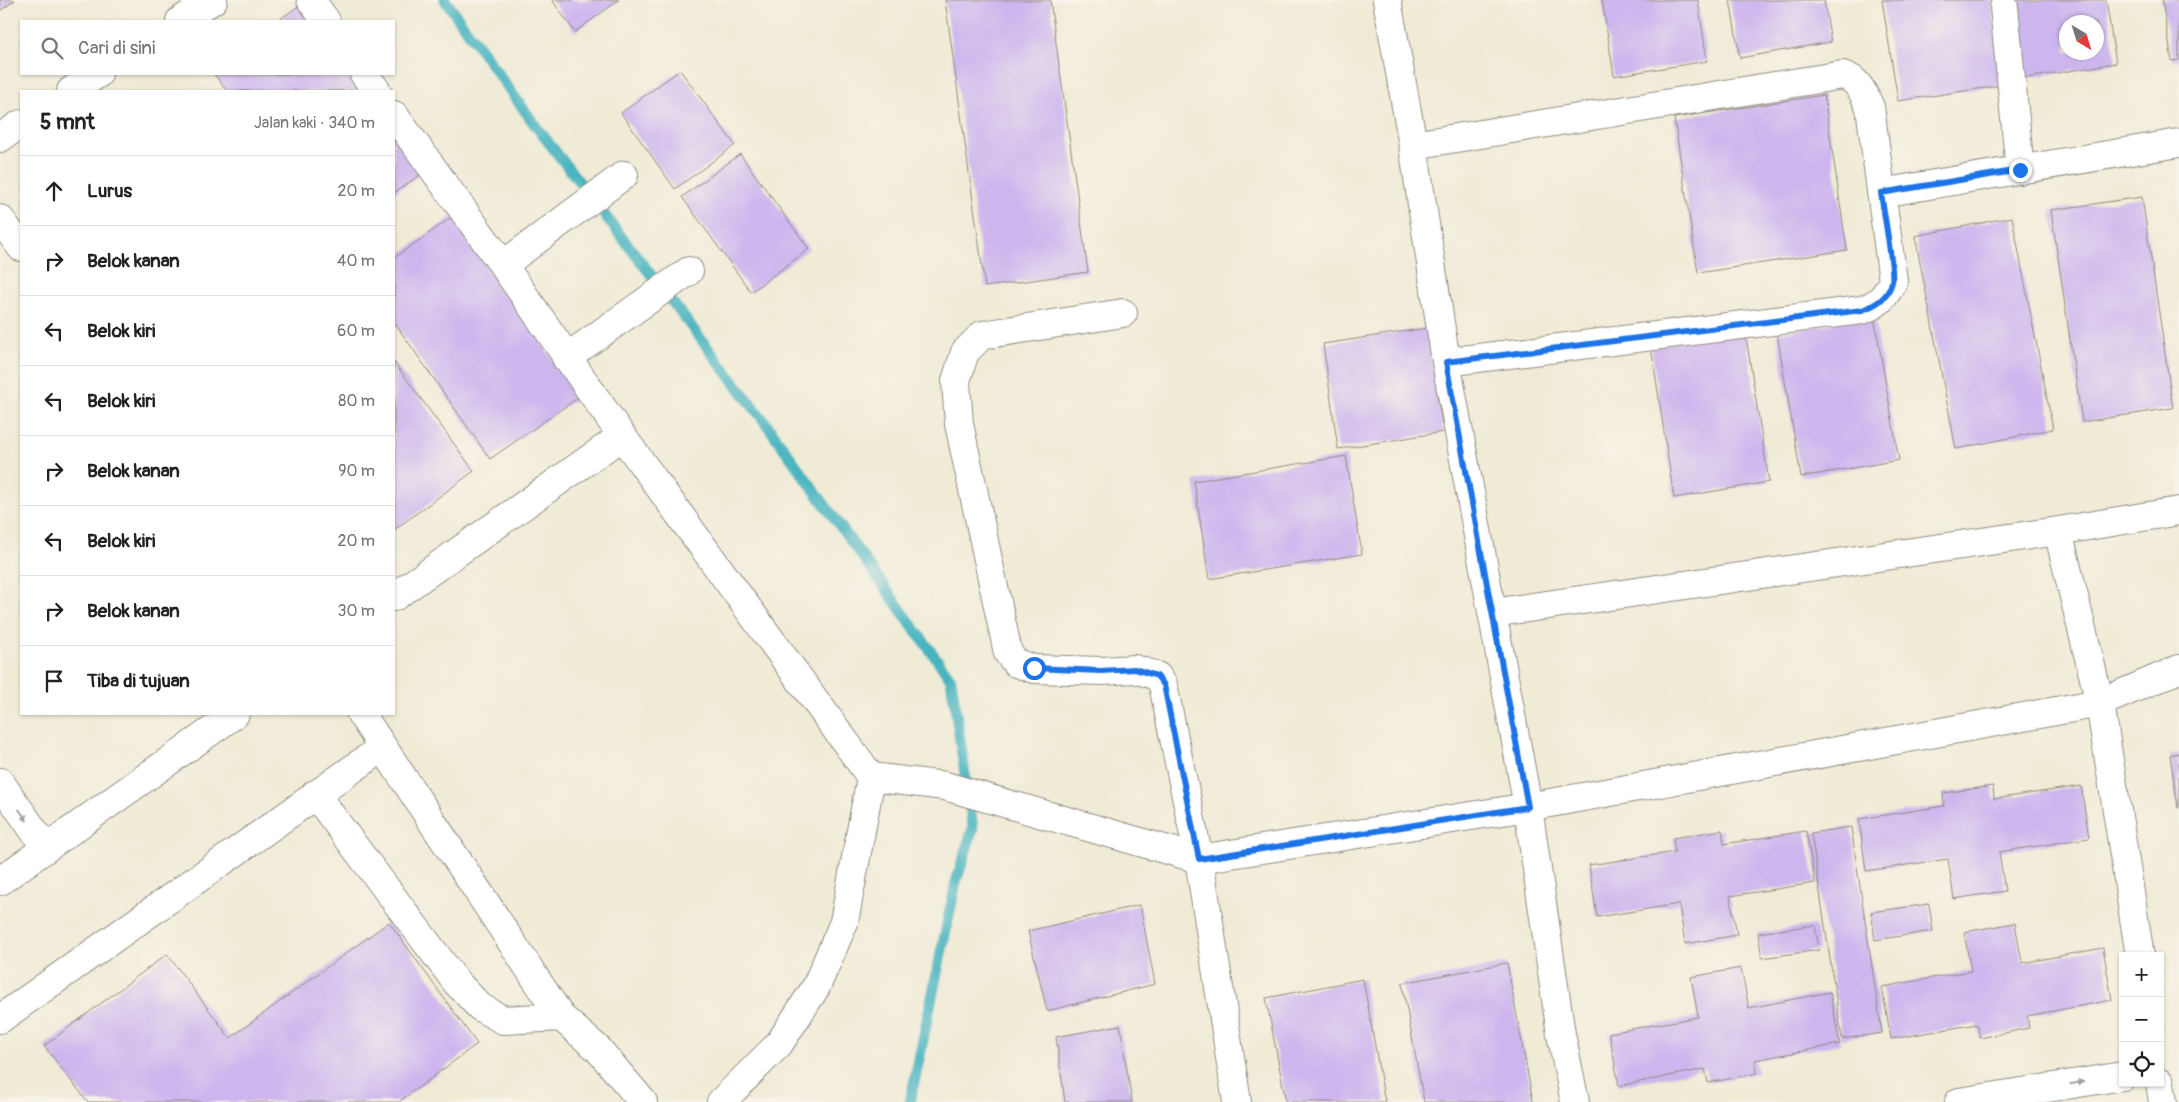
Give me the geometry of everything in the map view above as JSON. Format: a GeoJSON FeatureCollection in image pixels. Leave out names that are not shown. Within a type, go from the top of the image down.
{"type":"FeatureCollection","features":[{"type":"Feature","properties":{"kind":"lane"},"geometry":{"type":"LineString","coordinates":[[182,20],[213,0]]}},
{"type":"Feature","properties":{"kind":"lane"},"geometry":{"type":"LineString","coordinates":[[311,0],[325,20]]}},
{"type":"Feature","properties":{"kind":"lane"},"geometry":{"type":"LineString","coordinates":[[1387,0],[1413,145],[1446,362],[1528,807],[1561,1034],[1575,1102]]}},
{"type":"Feature","properties":{"kind":"lane"},"geometry":{"type":"LineString","coordinates":[[2004,7],[2020,170]]}},
{"type":"Feature","properties":{"kind":"lane"},"geometry":{"type":"LineString","coordinates":[[73,90],[96,75]]}},
{"type":"Feature","properties":{"kind":"lane"},"geometry":{"type":"LineString","coordinates":[[365,75],[376,90]]}},
{"type":"Feature","properties":{"kind":"lane"},"geometry":{"type":"LineString","coordinates":[[1413,145],[1843,75],[1850,77],[1861,87],[1870,107],[1893,282],[1885,297],[1875,305],[1862,310],[1446,362]]}},
{"type":"Feature","properties":{"kind":"lane"},"geometry":{"type":"LineString","coordinates":[[395,116],[503,265],[622,436],[871,777],[844,922],[816,987],[779,1044],[721,1102]]}},
{"type":"Feature","properties":{"kind":"lane"},"geometry":{"type":"LineString","coordinates":[[0,138],[20,125]]}},
{"type":"Feature","properties":{"kind":"lane"},"geometry":{"type":"LineString","coordinates":[[1881,193],[2179,143]]}},
{"type":"Feature","properties":{"kind":"lane"},"geometry":{"type":"LineString","coordinates":[[503,265],[624,175]]}},
{"type":"Feature","properties":{"kind":"lane"},"geometry":{"type":"LineString","coordinates":[[0,219],[20,246]]}},
{"type":"Feature","properties":{"kind":"lane"},"geometry":{"type":"LineString","coordinates":[[566,358],[689,271]]}},
{"type":"Feature","properties":{"kind":"lane"},"geometry":{"type":"LineString","coordinates":[[1123,313],[982,335],[965,352],[956,381],[959,424],[1008,653],[1016,663],[1034,668],[1101,671],[1135,669],[1157,676],[1164,685],[1199,859],[1237,1102]]}},
{"type":"Feature","properties":{"kind":"lane"},"geometry":{"type":"LineString","coordinates":[[395,596],[622,436]]}},
{"type":"Feature","properties":{"kind":"lane"},"geometry":{"type":"LineString","coordinates":[[1492,613],[2058,531],[2179,511]]}},
{"type":"Feature","properties":{"kind":"lane"},"geometry":{"type":"LineString","coordinates":[[2058,531],[2100,703],[2139,952]]}},
{"type":"Feature","properties":{"kind":"lane"},"geometry":{"type":"LineString","coordinates":[[871,777],[945,786],[1199,859],[1528,807],[2100,703],[2179,669]]}},
{"type":"Feature","properties":{"kind":"lane"},"geometry":{"type":"LineString","coordinates":[[0,881],[234,715]]}},
{"type":"Feature","properties":{"kind":"lane"},"geometry":{"type":"LineString","coordinates":[[362,715],[561,1017],[598,1049],[643,1102]]}},
{"type":"Feature","properties":{"kind":"lane"},"geometry":{"type":"LineString","coordinates":[[0,1019],[382,748]]}},
{"type":"Feature","properties":{"kind":"lane"},"geometry":{"type":"LineString","coordinates":[[0,782],[46,848]]}},
{"type":"Feature","properties":{"kind":"lane"},"geometry":{"type":"LineString","coordinates":[[315,794],[457,983],[480,1007],[503,1020],[561,1017]]}},
{"type":"Feature","properties":{"kind":"lane"},"geometry":{"type":"LineString","coordinates":[[1959,1102],[2119,1077]]}},
{"type":"Feature","properties":{"kind":"lane"},"geometry":{"type":"LineString","coordinates":[[2161,1087],[2163,1102]]}},
{"type":"Feature","properties":{"kind":"building"},"geometry":{"type":"Polygon","coordinates":[[[0,0],[15,0],[0,11],[0,0]]]}},
{"type":"Feature","properties":{"kind":"building"},"geometry":{"type":"Polygon","coordinates":[[[552,0],[619,0],[575,32],[552,0]]]}},
{"type":"Feature","properties":{"kind":"building"},"geometry":{"type":"Polygon","coordinates":[[[945,0],[1050,0],[1088,272],[985,287],[945,0]]]}},
{"type":"Feature","properties":{"kind":"building"},"geometry":{"type":"Polygon","coordinates":[[[1602,0],[1698,0],[1707,61],[1614,76],[1602,0]]]}},
{"type":"Feature","properties":{"kind":"building"},"geometry":{"type":"Polygon","coordinates":[[[1730,0],[1824,0],[1831,42],[1740,58],[1730,0]]]}},
{"type":"Feature","properties":{"kind":"building"},"geometry":{"type":"Polygon","coordinates":[[[1882,0],[1991,0],[2004,85],[1898,101],[1882,0]]]}},
{"type":"Feature","properties":{"kind":"building"},"geometry":{"type":"Polygon","coordinates":[[[2008,0],[2106,0],[2116,63],[2021,79],[2008,0]]]}},
{"type":"Feature","properties":{"kind":"building"},"geometry":{"type":"Polygon","coordinates":[[[2162,0],[2179,0],[2179,60],[2172,61],[2162,0]]]}},
{"type":"Feature","properties":{"kind":"building"},"geometry":{"type":"Polygon","coordinates":[[[303,3],[315,20],[278,20],[303,3]]]}},
{"type":"Feature","properties":{"kind":"building"},"geometry":{"type":"Polygon","coordinates":[[[680,70],[735,145],[675,189],[621,113],[680,70]]]}},
{"type":"Feature","properties":{"kind":"building"},"geometry":{"type":"Polygon","coordinates":[[[215,75],[355,75],[365,90],[226,90],[215,75]]]}},
{"type":"Feature","properties":{"kind":"building"},"geometry":{"type":"Polygon","coordinates":[[[1824,95],[1847,250],[1698,273],[1674,118],[1824,95]]]}},
{"type":"Feature","properties":{"kind":"building"},"geometry":{"type":"Polygon","coordinates":[[[395,130],[424,172],[395,192],[395,130]]]}},
{"type":"Feature","properties":{"kind":"building"},"geometry":{"type":"Polygon","coordinates":[[[740,154],[809,249],[751,292],[682,197],[740,154]]]}},
{"type":"Feature","properties":{"kind":"building"},"geometry":{"type":"Polygon","coordinates":[[[2142,197],[2173,408],[2082,422],[2051,210],[2142,197]]]}},
{"type":"Feature","properties":{"kind":"building"},"geometry":{"type":"Polygon","coordinates":[[[453,216],[579,397],[490,459],[395,323],[395,257],[453,216]]]}},
{"type":"Feature","properties":{"kind":"building"},"geometry":{"type":"Polygon","coordinates":[[[2012,217],[2053,429],[1956,449],[1915,236],[2012,217]]]}},
{"type":"Feature","properties":{"kind":"building"},"geometry":{"type":"Polygon","coordinates":[[[1874,316],[1899,460],[1801,477],[1777,333],[1874,316]]]}},
{"type":"Feature","properties":{"kind":"building"},"geometry":{"type":"Polygon","coordinates":[[[1427,328],[1443,432],[1338,449],[1323,344],[1427,328]]]}},
{"type":"Feature","properties":{"kind":"building"},"geometry":{"type":"Polygon","coordinates":[[[1745,331],[1769,482],[1674,498],[1651,346],[1745,331]]]}},
{"type":"Feature","properties":{"kind":"building"},"geometry":{"type":"Polygon","coordinates":[[[395,363],[474,471],[395,529],[395,363]]]}},
{"type":"Feature","properties":{"kind":"building"},"geometry":{"type":"Polygon","coordinates":[[[1346,456],[1362,554],[1209,579],[1194,481],[1346,456]]]}},
{"type":"Feature","properties":{"kind":"building"},"geometry":{"type":"Polygon","coordinates":[[[2179,753],[2179,808],[2178,808],[2170,755],[2179,753]]]}},
{"type":"Feature","properties":{"kind":"building"},"geometry":{"type":"Polygon","coordinates":[[[1993,786],[1994,799],[2081,786],[2089,838],[1999,852],[2005,891],[1954,899],[1948,859],[1866,871],[1859,819],[1944,806],[1943,793],[1993,786]]]}},
{"type":"Feature","properties":{"kind":"building"},"geometry":{"type":"Polygon","coordinates":[[[1851,827],[1882,1033],[1842,1039],[1811,833],[1851,827]]]}},
{"type":"Feature","properties":{"kind":"building"},"geometry":{"type":"Polygon","coordinates":[[[1722,830],[1724,844],[1806,831],[1815,883],[1730,896],[1737,935],[1685,944],[1679,904],[1597,917],[1589,865],[1675,852],[1673,838],[1722,830]]]}},
{"type":"Feature","properties":{"kind":"building"},"geometry":{"type":"Polygon","coordinates":[[[1929,904],[1933,931],[1875,940],[1871,912],[1929,904]]]}},
{"type":"Feature","properties":{"kind":"building"},"geometry":{"type":"Polygon","coordinates":[[[1140,905],[1155,984],[1047,1011],[1028,931],[1140,905]]]}},
{"type":"Feature","properties":{"kind":"building"},"geometry":{"type":"Polygon","coordinates":[[[389,922],[477,1044],[399,1102],[88,1102],[44,1046],[167,954],[230,1038],[389,922]]]}},
{"type":"Feature","properties":{"kind":"building"},"geometry":{"type":"Polygon","coordinates":[[[2015,923],[2022,963],[2103,948],[2112,1000],[2027,1016],[2029,1028],[1980,1038],[1977,1024],[1891,1039],[1882,987],[1971,971],[1964,932],[2015,923]]]}},
{"type":"Feature","properties":{"kind":"building"},"geometry":{"type":"Polygon","coordinates":[[[1815,925],[1819,950],[1762,958],[1758,933],[1815,925]]]}},
{"type":"Feature","properties":{"kind":"building"},"geometry":{"type":"Polygon","coordinates":[[[1507,963],[1533,1102],[1424,1102],[1402,983],[1507,963]]]}},
{"type":"Feature","properties":{"kind":"building"},"geometry":{"type":"Polygon","coordinates":[[[1741,968],[1749,1008],[1830,992],[1840,1044],[1755,1060],[1757,1073],[1708,1083],[1705,1069],[1619,1086],[1609,1033],[1698,1017],[1691,977],[1741,968]]]}},
{"type":"Feature","properties":{"kind":"building"},"geometry":{"type":"Polygon","coordinates":[[[1363,979],[1385,1102],[1286,1102],[1266,998],[1363,979]]]}},
{"type":"Feature","properties":{"kind":"building"},"geometry":{"type":"Polygon","coordinates":[[[1120,1025],[1132,1102],[1065,1102],[1056,1037],[1120,1025]]]}},
{"type":"Feature","properties":{"kind":"waterway"},"geometry":{"type":"LineString","coordinates":[[445,0],[535,125],[762,418],[951,679],[973,828],[956,882],[910,1102]]}},
{"type":"Feature","properties":{"kind":"route"},"geometry":{"type":"LineString","coordinates":[[1034,668],[1101,671],[1135,669],[1157,676],[1164,685],[1199,859],[1528,807],[1446,362],[1862,310],[1875,305],[1885,297],[1893,282],[1881,193],[2020,170]]}}]}
